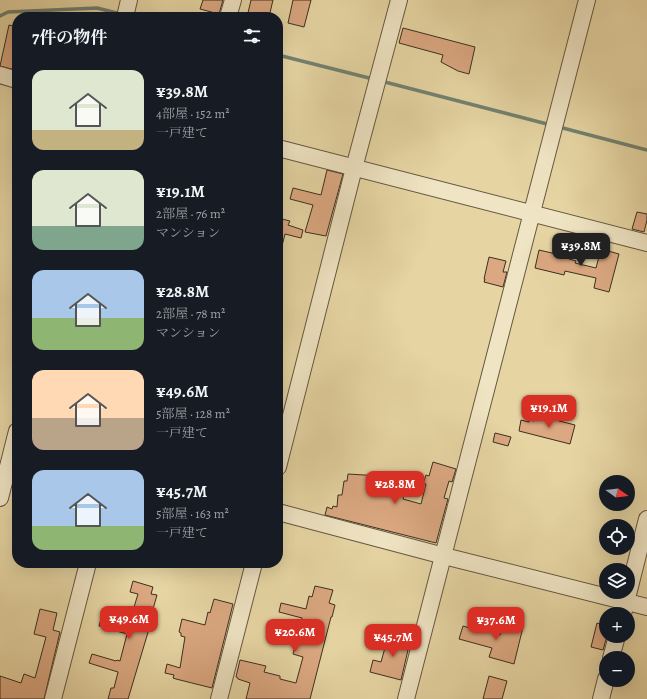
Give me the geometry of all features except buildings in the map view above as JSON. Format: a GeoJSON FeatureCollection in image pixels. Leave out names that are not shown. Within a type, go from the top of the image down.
{"type":"FeatureCollection","features":[{"type":"Feature","properties":{"kind":"street"},"geometry":{"type":"LineString","coordinates":[[229,12],[233,0]]}},
{"type":"Feature","properties":{"kind":"street"},"geometry":{"type":"LineString","coordinates":[[283,448],[354,168],[399,0]]}},
{"type":"Feature","properties":{"kind":"street"},"geometry":{"type":"LineString","coordinates":[[406,699],[587,0]]}},
{"type":"Feature","properties":{"kind":"street"},"geometry":{"type":"LineString","coordinates":[[0,75],[12,79]]}},
{"type":"Feature","properties":{"kind":"street"},"geometry":{"type":"LineString","coordinates":[[283,149],[647,243]]}},
{"type":"Feature","properties":{"kind":"street"},"geometry":{"type":"LineString","coordinates":[[0,498],[12,440]]}},
{"type":"Feature","properties":{"kind":"street"},"geometry":{"type":"LineString","coordinates":[[283,513],[444,556],[621,607]]}},
{"type":"Feature","properties":{"kind":"street"},"geometry":{"type":"LineString","coordinates":[[624,607],[647,519]]}},
{"type":"Feature","properties":{"kind":"street"},"geometry":{"type":"LineString","coordinates":[[53,699],[87,568]]}},
{"type":"Feature","properties":{"kind":"street"},"geometry":{"type":"LineString","coordinates":[[219,699],[253,568]]}},
{"type":"Feature","properties":{"kind":"street"},"geometry":{"type":"LineString","coordinates":[[635,608],[647,607]]}},
{"type":"Feature","properties":{"kind":"street"},"geometry":{"type":"LineString","coordinates":[[601,699],[604,687]]}},
{"type":"Feature","properties":{"kind":"waterway"},"geometry":{"type":"LineString","coordinates":[[0,16],[8,12],[97,8],[113,12]]}},
{"type":"Feature","properties":{"kind":"waterway"},"geometry":{"type":"LineString","coordinates":[[283,56],[373,79]]}},
{"type":"Feature","properties":{"kind":"waterway"},"geometry":{"type":"LineString","coordinates":[[381,81],[551,125]]}},
{"type":"Feature","properties":{"kind":"waterway"},"geometry":{"type":"LineString","coordinates":[[559,127],[647,150]]}}]}
